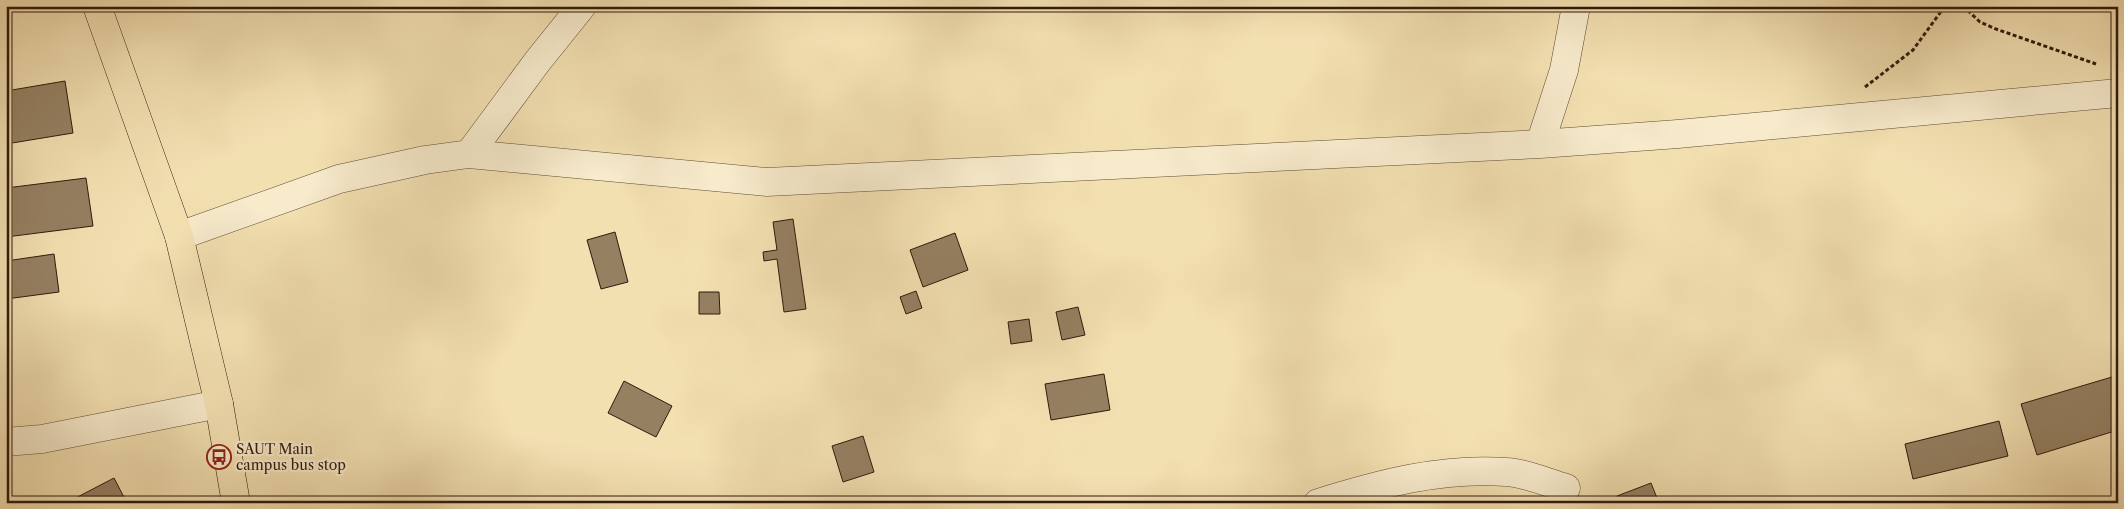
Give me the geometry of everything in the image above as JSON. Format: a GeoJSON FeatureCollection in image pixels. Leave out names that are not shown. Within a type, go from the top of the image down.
{"type":"FeatureCollection","features":[{"type":"Feature","properties":{"kind":"main road"},"geometry":{"type":"LineString","coordinates":[[96,6],[179,236],[219,404],[236,503]]}},
{"type":"Feature","properties":{"kind":"street"},"geometry":{"type":"LineString","coordinates":[[470,154],[537,62],[582,6]]}},
{"type":"Feature","properties":{"kind":"street"},"geometry":{"type":"LineString","coordinates":[[1540,144],[1564,70],[1576,6]]}},
{"type":"Feature","properties":{"kind":"street"},"geometry":{"type":"LineString","coordinates":[[179,236],[340,178],[425,160],[470,154],[767,182],[944,175],[1540,144],[1726,130],[2118,93]]}},
{"type":"Feature","properties":{"kind":"street"},"geometry":{"type":"LineString","coordinates":[[6,442],[42,439],[219,404]]}},
{"type":"Feature","properties":{"kind":"street"},"geometry":{"type":"LineString","coordinates":[[1318,503],[1370,487],[1442,472],[1508,472],[1566,488]]}},
{"type":"Feature","properties":{"kind":"path"},"geometry":{"type":"LineString","coordinates":[[1859,92],[1913,50],[1945,6]]}},
{"type":"Feature","properties":{"kind":"path"},"geometry":{"type":"LineString","coordinates":[[1963,6],[1973,17],[1996,29],[2102,66]]}},
{"type":"Feature","properties":{"kind":"building"},"geometry":{"type":"Polygon","coordinates":[[[65,81],[73,133],[6,144],[6,91],[65,81]]]}},
{"type":"Feature","properties":{"kind":"building"},"geometry":{"type":"Polygon","coordinates":[[[86,178],[93,226],[6,237],[6,188],[86,178]]]}},
{"type":"Feature","properties":{"kind":"building"},"geometry":{"type":"Polygon","coordinates":[[[793,219],[806,309],[784,312],[777,259],[764,261],[763,252],[777,250],[773,222],[793,219]]]}},
{"type":"Feature","properties":{"kind":"building"},"geometry":{"type":"Polygon","coordinates":[[[615,232],[628,282],[601,289],[587,240],[615,232]]]}},
{"type":"Feature","properties":{"kind":"building"},"geometry":{"type":"Polygon","coordinates":[[[955,233],[968,270],[923,287],[910,250],[955,233]]]}},
{"type":"Feature","properties":{"kind":"building"},"geometry":{"type":"Polygon","coordinates":[[[54,254],[59,292],[6,299],[6,261],[54,254]]]}},
{"type":"Feature","properties":{"kind":"building"},"geometry":{"type":"Polygon","coordinates":[[[916,291],[922,308],[906,314],[900,297],[916,291]]]}},
{"type":"Feature","properties":{"kind":"building"},"geometry":{"type":"Polygon","coordinates":[[[699,292],[719,292],[720,314],[699,314],[699,292]]]}},
{"type":"Feature","properties":{"kind":"building"},"geometry":{"type":"Polygon","coordinates":[[[1078,307],[1085,335],[1062,340],[1056,312],[1078,307]]]}},
{"type":"Feature","properties":{"kind":"building"},"geometry":{"type":"Polygon","coordinates":[[[1029,319],[1032,341],[1011,344],[1008,322],[1029,319]]]}},
{"type":"Feature","properties":{"kind":"building"},"geometry":{"type":"Polygon","coordinates":[[[1104,374],[1110,410],[1051,420],[1045,384],[1104,374]]]}},
{"type":"Feature","properties":{"kind":"building"},"geometry":{"type":"Polygon","coordinates":[[[2112,377],[2118,397],[2118,430],[2037,455],[2021,404],[2112,377]]]}},
{"type":"Feature","properties":{"kind":"building"},"geometry":{"type":"Polygon","coordinates":[[[624,381],[672,406],[656,437],[608,413],[624,381]]]}},
{"type":"Feature","properties":{"kind":"building"},"geometry":{"type":"Polygon","coordinates":[[[1999,421],[2008,456],[1913,479],[1905,444],[1999,421]]]}},
{"type":"Feature","properties":{"kind":"building"},"geometry":{"type":"Polygon","coordinates":[[[863,436],[874,472],[843,482],[832,446],[863,436]]]}},
{"type":"Feature","properties":{"kind":"building"},"geometry":{"type":"Polygon","coordinates":[[[114,478],[127,503],[66,503],[114,478]]]}},
{"type":"Feature","properties":{"kind":"building"},"geometry":{"type":"Polygon","coordinates":[[[1651,483],[1659,503],[1619,503],[1617,496],[1651,483]]]}},
{"type":"Feature","properties":{"kind":"place","name":"SAUT Main campus bus stop"},"geometry":{"type":"Point","coordinates":[219,457]}}]}
